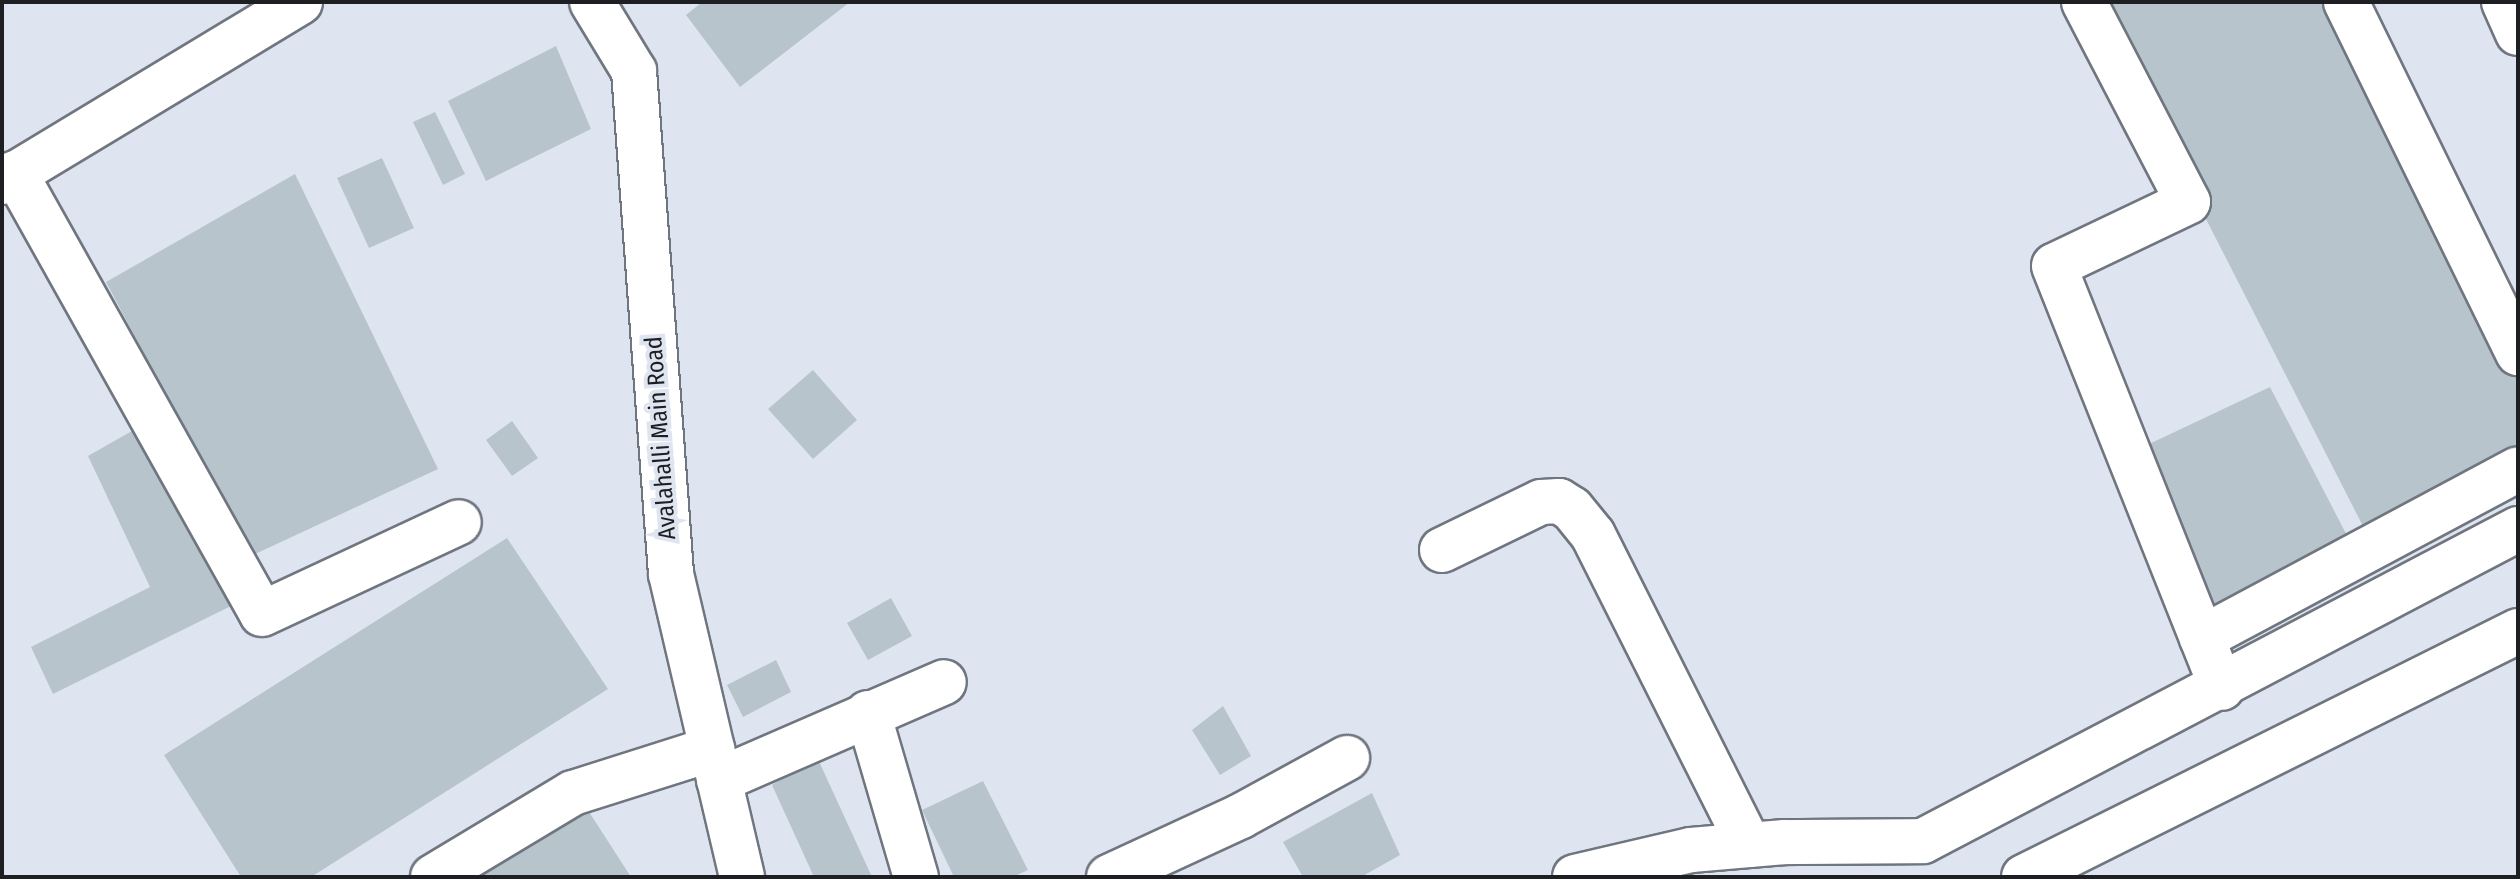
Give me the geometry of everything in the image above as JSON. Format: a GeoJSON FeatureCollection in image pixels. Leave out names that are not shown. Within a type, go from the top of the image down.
{"type":"FeatureCollection","features":[{"type":"Feature","properties":{"kind":"street"},"geometry":{"type":"LineString","coordinates":[[300,2],[9,178],[262,614],[459,522]]}},
{"type":"Feature","properties":{"kind":"street","name":"Avalahalli Main Road"},"geometry":{"type":"LineString","coordinates":[[592,2],[634,71],[671,574],[742,877]]}},
{"type":"Feature","properties":{"kind":"street"},"geometry":{"type":"LineString","coordinates":[[2084,2],[2188,202],[2054,266],[2222,688]]}},
{"type":"Feature","properties":{"kind":"street"},"geometry":{"type":"LineString","coordinates":[[2346,2],[2518,353]]}},
{"type":"Feature","properties":{"kind":"street"},"geometry":{"type":"LineString","coordinates":[[2504,2],[2518,33]]}},
{"type":"Feature","properties":{"kind":"street"},"geometry":{"type":"LineString","coordinates":[[2202,638],[2518,469]]}},
{"type":"Feature","properties":{"kind":"street"},"geometry":{"type":"LineString","coordinates":[[1442,550],[1541,502],[1559,501],[1572,509],[1593,535],[1749,845]]}},
{"type":"Feature","properties":{"kind":"street"},"geometry":{"type":"LineString","coordinates":[[1575,877],[1691,850],[1749,845],[1923,841],[2222,688],[2518,529]]}},
{"type":"Feature","properties":{"kind":"street"},"geometry":{"type":"LineString","coordinates":[[2024,877],[2518,631]]}},
{"type":"Feature","properties":{"kind":"street"},"geometry":{"type":"LineString","coordinates":[[433,877],[573,793],[715,764],[868,713],[944,682]]}},
{"type":"Feature","properties":{"kind":"street"},"geometry":{"type":"LineString","coordinates":[[868,713],[916,877]]}},
{"type":"Feature","properties":{"kind":"street"},"geometry":{"type":"LineString","coordinates":[[1109,877],[1241,816],[1347,758]]}},
{"type":"Feature","properties":{"kind":"building"},"geometry":{"type":"Polygon","coordinates":[[[702,2],[850,2],[740,87],[686,15],[702,2]]]}},
{"type":"Feature","properties":{"kind":"building"},"geometry":{"type":"Polygon","coordinates":[[[2095,2],[2328,2],[2518,382],[2518,462],[2368,536],[2095,2]]]}},
{"type":"Feature","properties":{"kind":"building"},"geometry":{"type":"Polygon","coordinates":[[[556,46],[591,129],[486,181],[448,101],[556,46]]]}},
{"type":"Feature","properties":{"kind":"building"},"geometry":{"type":"Polygon","coordinates":[[[435,112],[465,174],[443,185],[413,122],[435,112]]]}},
{"type":"Feature","properties":{"kind":"building"},"geometry":{"type":"Polygon","coordinates":[[[382,158],[414,228],[369,248],[337,178],[382,158]]]}},
{"type":"Feature","properties":{"kind":"building"},"geometry":{"type":"Polygon","coordinates":[[[295,174],[438,469],[251,556],[106,282],[295,174]]]}},
{"type":"Feature","properties":{"kind":"building"},"geometry":{"type":"Polygon","coordinates":[[[813,370],[857,420],[813,459],[768,409],[813,370]]]}},
{"type":"Feature","properties":{"kind":"building"},"geometry":{"type":"Polygon","coordinates":[[[2270,387],[2354,549],[2211,627],[2130,453],[2270,387]]]}},
{"type":"Feature","properties":{"kind":"building"},"geometry":{"type":"Polygon","coordinates":[[[512,421],[538,458],[512,476],[486,440],[512,421]]]}},
{"type":"Feature","properties":{"kind":"building"},"geometry":{"type":"Polygon","coordinates":[[[137,428],[235,604],[53,694],[31,647],[150,587],[88,456],[137,428]]]}},
{"type":"Feature","properties":{"kind":"building"},"geometry":{"type":"Polygon","coordinates":[[[507,538],[608,689],[311,877],[241,877],[164,755],[507,538]]]}},
{"type":"Feature","properties":{"kind":"building"},"geometry":{"type":"Polygon","coordinates":[[[891,598],[912,636],[868,660],[847,623],[891,598]]]}},
{"type":"Feature","properties":{"kind":"building"},"geometry":{"type":"Polygon","coordinates":[[[776,660],[791,692],[743,717],[727,685],[776,660]]]}},
{"type":"Feature","properties":{"kind":"building"},"geometry":{"type":"Polygon","coordinates":[[[1223,706],[1251,756],[1220,775],[1192,730],[1223,706]]]}},
{"type":"Feature","properties":{"kind":"building"},"geometry":{"type":"Polygon","coordinates":[[[817,757],[872,877],[814,877],[772,785],[817,757]]]}},
{"type":"Feature","properties":{"kind":"building"},"geometry":{"type":"Polygon","coordinates":[[[983,781],[1028,870],[1013,877],[954,877],[922,810],[983,781]]]}},
{"type":"Feature","properties":{"kind":"building"},"geometry":{"type":"Polygon","coordinates":[[[1372,793],[1400,855],[1361,877],[1303,877],[1283,842],[1372,793]]]}},
{"type":"Feature","properties":{"kind":"building"},"geometry":{"type":"Polygon","coordinates":[[[582,801],[631,877],[476,877],[582,801]]]}}]}
